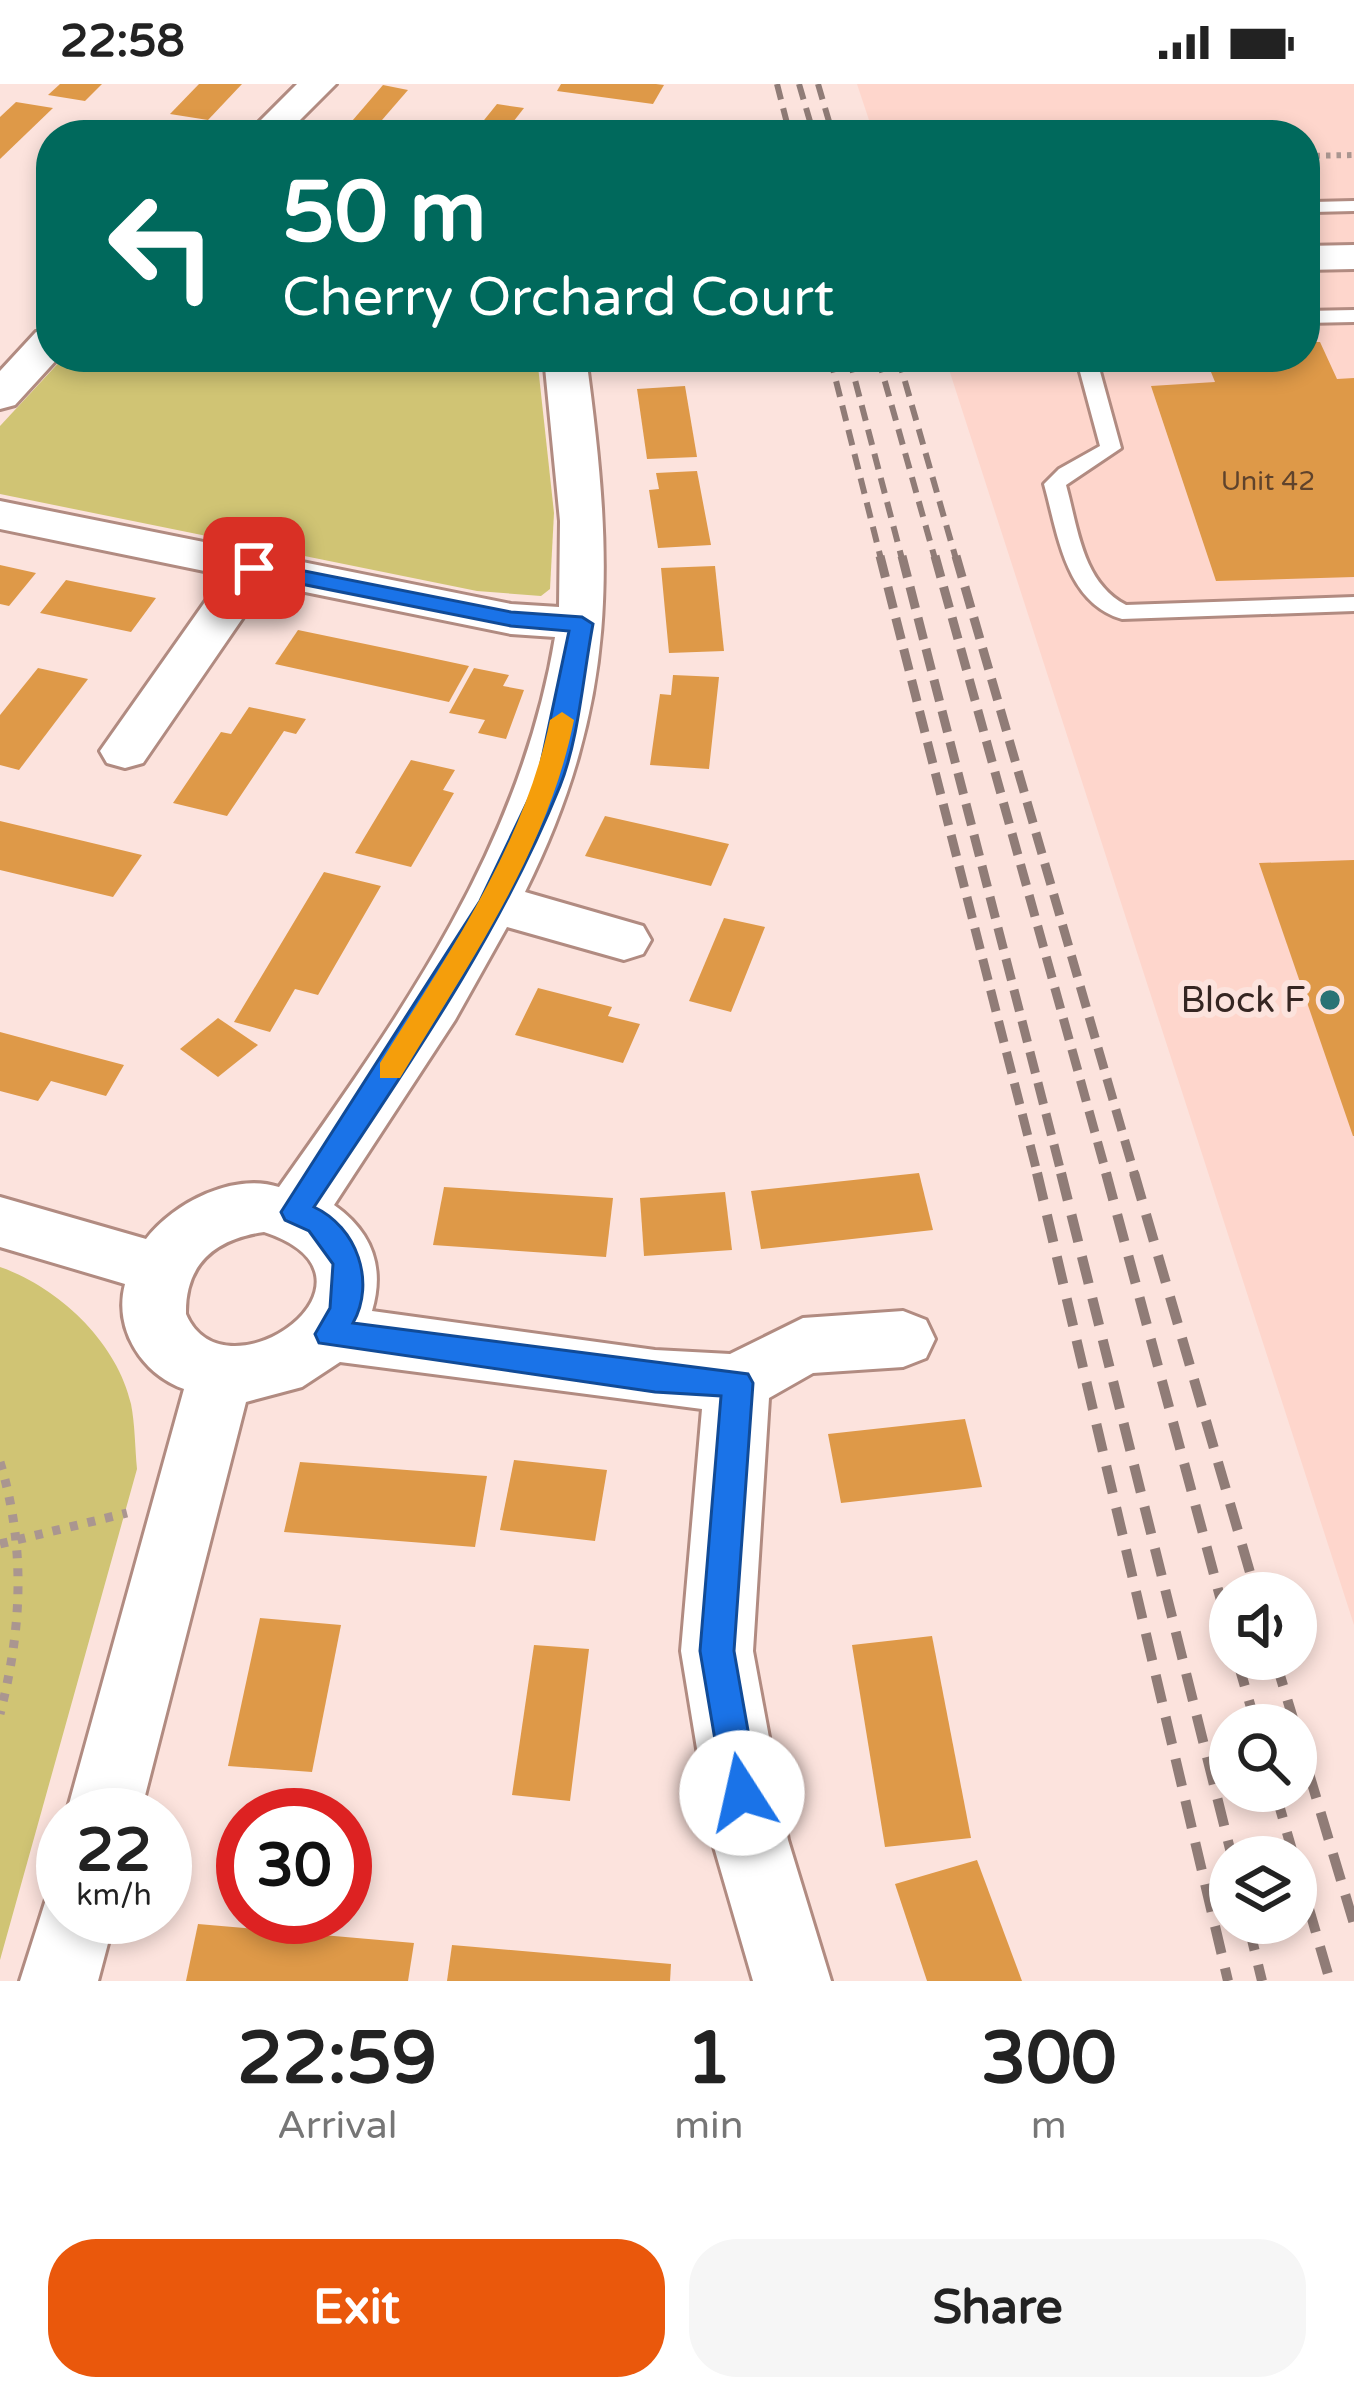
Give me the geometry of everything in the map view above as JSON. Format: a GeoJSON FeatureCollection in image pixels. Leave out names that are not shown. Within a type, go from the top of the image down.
{"type":"FeatureCollection","features":[{"type":"Feature","properties":{"kind":"street"},"geometry":{"type":"LineString","coordinates":[[280,120],[318,84]]}},
{"type":"Feature","properties":{"kind":"street"},"geometry":{"type":"LineString","coordinates":[[1320,257],[1354,256]]}},
{"type":"Feature","properties":{"kind":"street"},"geometry":{"type":"LineString","coordinates":[[0,396],[27,353]]}},
{"type":"Feature","properties":{"kind":"street"},"geometry":{"type":"LineString","coordinates":[[295,1212],[400,1056],[492,903],[550,782],[582,624],[586,532],[568,372]]}},
{"type":"Feature","properties":{"kind":"street"},"geometry":{"type":"LineString","coordinates":[[0,515],[511,619],[582,624]]}},
{"type":"Feature","properties":{"kind":"street"},"geometry":{"type":"LineString","coordinates":[[125,752],[254,568]]}},
{"type":"Feature","properties":{"kind":"street"},"geometry":{"type":"LineString","coordinates":[[492,903],[625,940]]}},
{"type":"Feature","properties":{"kind":"street"},"geometry":{"type":"LineString","coordinates":[[265,1207],[295,1212],[319,1223],[348,1261],[345,1310],[330,1334],[281,1367],[221,1373],[191,1364],[169,1347],[155,1323],[151,1297],[158,1270],[176,1244],[202,1224],[232,1211],[265,1207]]}},
{"type":"Feature","properties":{"kind":"street"},"geometry":{"type":"LineString","coordinates":[[0,1222],[56,1234],[158,1270]]}},
{"type":"Feature","properties":{"kind":"street"},"geometry":{"type":"LineString","coordinates":[[330,1334],[655,1378],[737,1383],[803,1346],[903,1339]]}},
{"type":"Feature","properties":{"kind":"street"},"geometry":{"type":"LineString","coordinates":[[110,1788],[221,1373]]}},
{"type":"Feature","properties":{"kind":"street"},"geometry":{"type":"LineString","coordinates":[[737,1383],[717,1651],[750,1840],[792,1981]]}},
{"type":"Feature","properties":{"kind":"street"},"geometry":{"type":"LineString","coordinates":[[59,1981],[69,1944]]}},
{"type":"Feature","properties":{"kind":"lane"},"geometry":{"type":"LineString","coordinates":[[1320,207],[1354,206]]}},
{"type":"Feature","properties":{"kind":"lane"},"geometry":{"type":"LineString","coordinates":[[1320,317],[1354,316]]}},
{"type":"Feature","properties":{"kind":"lane"},"geometry":{"type":"LineString","coordinates":[[1090,372],[1111,448],[1094,462],[1061,474],[1054,484],[1087,589],[1103,605],[1122,612],[1354,604]]}},
{"type":"Feature","properties":{"kind":"path"},"geometry":{"type":"LineString","coordinates":[[1320,156],[1354,155]]}},
{"type":"Feature","properties":{"kind":"path"},"geometry":{"type":"LineString","coordinates":[[0,1462],[18,1539],[11,1675],[0,1714]]}},
{"type":"Feature","properties":{"kind":"path"},"geometry":{"type":"LineString","coordinates":[[0,1544],[134,1511]]}},
{"type":"Feature","properties":{"kind":"shaded area"},"geometry":{"type":"Polygon","coordinates":[[[857,84],[1354,84],[1354,1625],[950,372],[1320,372],[1320,120],[869,120],[857,84]]]}},
{"type":"Feature","properties":{"kind":"shaded area"},"geometry":{"type":"Polygon","coordinates":[[[50,372],[539,372],[554,513],[550,589],[541,596],[477,591],[0,494],[0,426],[50,372]]]}},
{"type":"Feature","properties":{"kind":"shaded area"},"geometry":{"type":"Polygon","coordinates":[[[0,1267],[63,1303],[113,1359],[131,1404],[137,1469],[48,1788],[36,1788],[36,1831],[0,1960],[0,1267]]]}},
{"type":"Feature","properties":{"kind":"building"},"geometry":{"type":"Polygon","coordinates":[[[60,84],[102,84],[85,101],[48,95],[60,84]]]}},
{"type":"Feature","properties":{"kind":"building"},"geometry":{"type":"Polygon","coordinates":[[[199,84],[242,84],[208,120],[170,114],[199,84]]]}},
{"type":"Feature","properties":{"kind":"building"},"geometry":{"type":"Polygon","coordinates":[[[561,84],[664,85],[653,104],[557,91],[561,84]]]}},
{"type":"Feature","properties":{"kind":"building"},"geometry":{"type":"Polygon","coordinates":[[[383,85],[408,90],[382,120],[353,120],[383,85]]]}},
{"type":"Feature","properties":{"kind":"building"},"geometry":{"type":"Polygon","coordinates":[[[16,102],[53,108],[0,159],[0,117],[16,102]]]}},
{"type":"Feature","properties":{"kind":"building"},"geometry":{"type":"Polygon","coordinates":[[[497,104],[524,108],[515,120],[484,120],[497,104]]]}},
{"type":"Feature","properties":{"kind":"building"},"geometry":{"type":"Polygon","coordinates":[[[1320,342],[1337,379],[1354,378],[1354,577],[1216,581],[1151,386],[1215,382],[1211,372],[1320,372],[1320,342]]]}},
{"type":"Feature","properties":{"kind":"building"},"geometry":{"type":"Polygon","coordinates":[[[685,386],[697,457],[647,459],[637,389],[685,386]]]}},
{"type":"Feature","properties":{"kind":"building"},"geometry":{"type":"Polygon","coordinates":[[[697,471],[711,545],[658,548],[649,490],[659,489],[656,473],[697,471]]]}},
{"type":"Feature","properties":{"kind":"building"},"geometry":{"type":"Polygon","coordinates":[[[0,565],[36,573],[9,606],[0,604],[0,565]]]}},
{"type":"Feature","properties":{"kind":"building"},"geometry":{"type":"Polygon","coordinates":[[[715,566],[724,651],[669,653],[661,568],[715,566]]]}},
{"type":"Feature","properties":{"kind":"building"},"geometry":{"type":"Polygon","coordinates":[[[66,580],[156,598],[131,632],[40,613],[66,580]]]}},
{"type":"Feature","properties":{"kind":"building"},"geometry":{"type":"Polygon","coordinates":[[[298,630],[469,666],[449,702],[275,664],[298,630]]]}},
{"type":"Feature","properties":{"kind":"building"},"geometry":{"type":"Polygon","coordinates":[[[38,668],[88,679],[19,770],[0,765],[0,715],[38,668]]]}},
{"type":"Feature","properties":{"kind":"building"},"geometry":{"type":"Polygon","coordinates":[[[474,668],[509,675],[503,686],[524,690],[506,739],[478,733],[485,720],[449,713],[474,668]]]}},
{"type":"Feature","properties":{"kind":"building"},"geometry":{"type":"Polygon","coordinates":[[[673,675],[719,677],[709,769],[650,765],[660,694],[671,695],[673,675]]]}},
{"type":"Feature","properties":{"kind":"building"},"geometry":{"type":"Polygon","coordinates":[[[249,707],[306,719],[296,734],[284,731],[227,816],[173,803],[221,732],[231,734],[249,707]]]}},
{"type":"Feature","properties":{"kind":"building"},"geometry":{"type":"Polygon","coordinates":[[[411,760],[455,770],[443,790],[454,793],[411,867],[355,853],[411,760]]]}},
{"type":"Feature","properties":{"kind":"building"},"geometry":{"type":"Polygon","coordinates":[[[605,816],[729,844],[711,886],[585,856],[605,816]]]}},
{"type":"Feature","properties":{"kind":"building"},"geometry":{"type":"Polygon","coordinates":[[[0,821],[142,855],[113,897],[0,870],[0,821]]]}},
{"type":"Feature","properties":{"kind":"building","name":"Block F"},"geometry":{"type":"Polygon","coordinates":[[[1354,860],[1354,1136],[1353,1136],[1259,863],[1354,860]]]}},
{"type":"Feature","properties":{"kind":"building"},"geometry":{"type":"Polygon","coordinates":[[[324,872],[381,886],[318,995],[295,989],[270,1032],[234,1022],[324,872]]]}},
{"type":"Feature","properties":{"kind":"building"},"geometry":{"type":"Polygon","coordinates":[[[724,918],[765,927],[731,1012],[689,1001],[724,918]]]}},
{"type":"Feature","properties":{"kind":"building"},"geometry":{"type":"Polygon","coordinates":[[[538,988],[612,1007],[608,1016],[640,1024],[623,1063],[515,1035],[538,988]]]}},
{"type":"Feature","properties":{"kind":"building"},"geometry":{"type":"Polygon","coordinates":[[[218,1018],[258,1045],[218,1077],[180,1049],[218,1018]]]}},
{"type":"Feature","properties":{"kind":"building"},"geometry":{"type":"Polygon","coordinates":[[[0,1032],[124,1065],[106,1096],[51,1081],[38,1101],[0,1091],[0,1032]]]}},
{"type":"Feature","properties":{"kind":"building"},"geometry":{"type":"Polygon","coordinates":[[[919,1173],[933,1230],[761,1249],[751,1191],[919,1173]]]}},
{"type":"Feature","properties":{"kind":"building"},"geometry":{"type":"Polygon","coordinates":[[[444,1187],[613,1198],[606,1257],[433,1245],[444,1187]]]}},
{"type":"Feature","properties":{"kind":"building"},"geometry":{"type":"Polygon","coordinates":[[[725,1192],[732,1250],[644,1256],[640,1198],[725,1192]]]}},
{"type":"Feature","properties":{"kind":"building"},"geometry":{"type":"Polygon","coordinates":[[[965,1419],[982,1487],[841,1503],[828,1434],[965,1419]]]}},
{"type":"Feature","properties":{"kind":"building"},"geometry":{"type":"Polygon","coordinates":[[[514,1460],[607,1470],[595,1541],[500,1530],[514,1460]]]}},
{"type":"Feature","properties":{"kind":"building"},"geometry":{"type":"Polygon","coordinates":[[[300,1462],[487,1476],[475,1547],[284,1532],[300,1462]]]}},
{"type":"Feature","properties":{"kind":"building"},"geometry":{"type":"Polygon","coordinates":[[[260,1618],[341,1625],[312,1772],[228,1766],[260,1618]]]}},
{"type":"Feature","properties":{"kind":"building"},"geometry":{"type":"Polygon","coordinates":[[[932,1636],[971,1838],[885,1847],[852,1645],[932,1636]]]}},
{"type":"Feature","properties":{"kind":"building"},"geometry":{"type":"Polygon","coordinates":[[[534,1645],[589,1649],[570,1801],[512,1795],[534,1645]]]}},
{"type":"Feature","properties":{"kind":"building"},"geometry":{"type":"Polygon","coordinates":[[[977,1860],[1022,1981],[927,1981],[895,1884],[977,1860]]]}},
{"type":"Feature","properties":{"kind":"building"},"geometry":{"type":"Polygon","coordinates":[[[198,1924],[216,1926],[216,1944],[372,1944],[372,1939],[414,1943],[408,1981],[186,1981],[198,1924]]]}},
{"type":"Feature","properties":{"kind":"building"},"geometry":{"type":"Polygon","coordinates":[[[452,1945],[671,1964],[670,1981],[447,1981],[452,1945]]]}},
{"type":"Feature","properties":{"kind":"railway"},"geometry":{"type":"LineString","coordinates":[[777,84],[786,120]]}},
{"type":"Feature","properties":{"kind":"railway"},"geometry":{"type":"LineString","coordinates":[[799,84],[810,120]]}},
{"type":"Feature","properties":{"kind":"railway"},"geometry":{"type":"LineString","coordinates":[[818,84],[829,120]]}},
{"type":"Feature","properties":{"kind":"railway"},"geometry":{"type":"LineString","coordinates":[[834,372],[881,559]]}},
{"type":"Feature","properties":{"kind":"railway"},"geometry":{"type":"LineString","coordinates":[[853,372],[902,559]]}},
{"type":"Feature","properties":{"kind":"railway"},"geometry":{"type":"LineString","coordinates":[[882,372],[935,559]]}},
{"type":"Feature","properties":{"kind":"railway"},"geometry":{"type":"LineString","coordinates":[[902,372],[956,559]]}},
{"type":"Feature","properties":{"kind":"railway"},"geometry":{"type":"LineString","coordinates":[[880,556],[1038,1176]]}},
{"type":"Feature","properties":{"kind":"railway"},"geometry":{"type":"LineString","coordinates":[[902,556],[1062,1176]]}},
{"type":"Feature","properties":{"kind":"railway"},"geometry":{"type":"LineString","coordinates":[[935,556],[1107,1176]]}},
{"type":"Feature","properties":{"kind":"railway"},"geometry":{"type":"LineString","coordinates":[[956,556],[1135,1176]]}},
{"type":"Feature","properties":{"kind":"railway"},"geometry":{"type":"LineString","coordinates":[[1037,1173],[1228,1981]]}},
{"type":"Feature","properties":{"kind":"railway"},"geometry":{"type":"LineString","coordinates":[[1061,1173],[1227,1836]]}},
{"type":"Feature","properties":{"kind":"railway"},"geometry":{"type":"LineString","coordinates":[[1106,1173],[1213,1572]]}},
{"type":"Feature","properties":{"kind":"railway"},"geometry":{"type":"LineString","coordinates":[[1134,1173],[1250,1572]]}},
{"type":"Feature","properties":{"kind":"railway"},"geometry":{"type":"LineString","coordinates":[[1243,1680],[1250,1704]]}},
{"type":"Feature","properties":{"kind":"railway"},"geometry":{"type":"LineString","coordinates":[[1281,1680],[1289,1704]]}},
{"type":"Feature","properties":{"kind":"railway"},"geometry":{"type":"LineString","coordinates":[[1317,1800],[1354,1924]]}},
{"type":"Feature","properties":{"kind":"railway"},"geometry":{"type":"LineString","coordinates":[[1281,1812],[1288,1836]]}},
{"type":"Feature","properties":{"kind":"railway"},"geometry":{"type":"LineString","coordinates":[[1317,1936],[1330,1981]]}},
{"type":"Feature","properties":{"kind":"railway"},"geometry":{"type":"LineString","coordinates":[[1253,1944],[1262,1981]]}},
{"type":"Feature","properties":{"kind":"slow traffic"},"geometry":{"type":"LineString","coordinates":[[390,1071],[492,903],[550,782],[562,720]]}},
{"type":"Feature","properties":{"kind":"place","name":"Block F"},"geometry":{"type":"Point","coordinates":[1330,1000]}},
{"type":"Feature","properties":{"kind":"route"},"geometry":{"type":"LineString","coordinates":[[254,568],[511,619],[582,624],[550,782],[492,903],[400,1056],[295,1212],[319,1223],[337,1240],[348,1261],[345,1310],[330,1334],[655,1378],[737,1383],[717,1651],[742,1793]]}}]}
